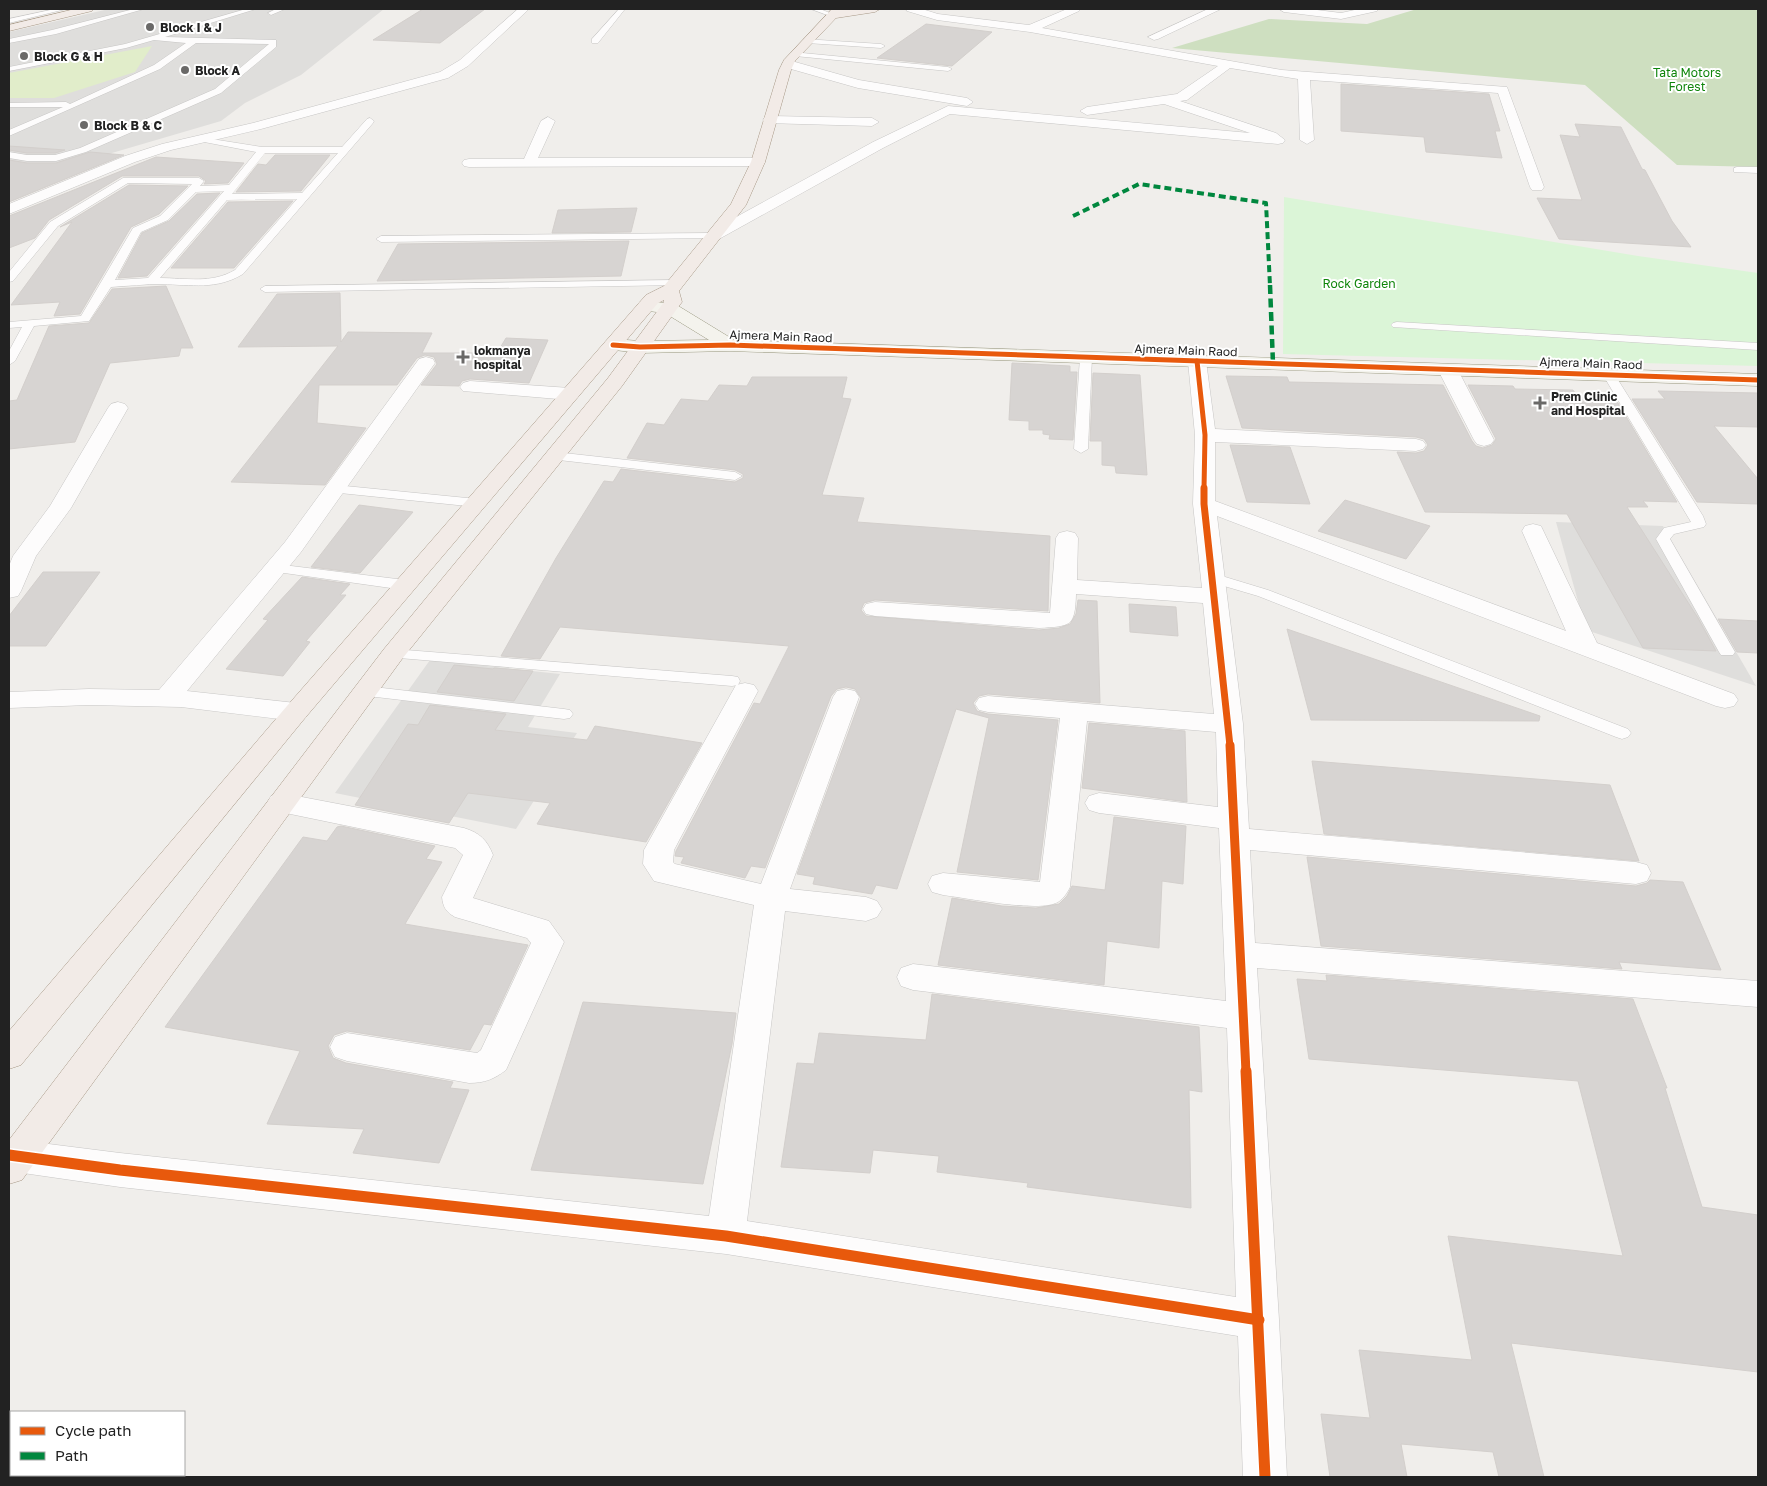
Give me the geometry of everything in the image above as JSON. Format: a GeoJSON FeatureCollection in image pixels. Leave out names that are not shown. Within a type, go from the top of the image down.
{"type":"FeatureCollection","features":[{"type":"Feature","properties":{"kind":"main road"},"geometry":{"type":"LineString","coordinates":[[9,16],[41,9]]}},
{"type":"Feature","properties":{"kind":"main road"},"geometry":{"type":"LineString","coordinates":[[9,28],[88,9]]}},
{"type":"Feature","properties":{"kind":"main road"},"geometry":{"type":"LineString","coordinates":[[9,1055],[296,712],[405,585],[613,345],[665,296],[714,236],[738,205],[758,162],[770,120],[792,59],[806,41],[835,12],[874,9]]}},
{"type":"Feature","properties":{"kind":"main road"},"geometry":{"type":"LineString","coordinates":[[12,1159],[393,654],[555,456],[640,347],[665,296]]}},
{"type":"Feature","properties":{"kind":"street"},"geometry":{"type":"LineString","coordinates":[[9,209],[130,159],[166,147],[256,126],[444,74],[464,63],[524,9]]}},
{"type":"Feature","properties":{"kind":"street"},"geometry":{"type":"LineString","coordinates":[[910,9],[937,17],[1030,29],[1304,77],[1503,90],[1537,186]]}},
{"type":"Feature","properties":{"kind":"street"},"geometry":{"type":"LineString","coordinates":[[1030,29],[1075,9]]}},
{"type":"Feature","properties":{"kind":"street"},"geometry":{"type":"LineString","coordinates":[[1154,37],[1216,9]]}},
{"type":"Feature","properties":{"kind":"street"},"geometry":{"type":"LineString","coordinates":[[1284,9],[1341,16],[1373,9]]}},
{"type":"Feature","properties":{"kind":"street"},"geometry":{"type":"LineString","coordinates":[[792,59],[837,80],[895,92],[1020,108],[1090,110],[1167,101],[1182,97],[1227,65]]}},
{"type":"Feature","properties":{"kind":"street"},"geometry":{"type":"LineString","coordinates":[[1304,77],[1307,140]]}},
{"type":"Feature","properties":{"kind":"street"},"geometry":{"type":"LineString","coordinates":[[714,236],[878,145],[948,110],[1278,140],[1275,137],[1167,101]]}},
{"type":"Feature","properties":{"kind":"street"},"geometry":{"type":"LineString","coordinates":[[770,120],[872,122]]}},
{"type":"Feature","properties":{"kind":"street"},"geometry":{"type":"LineString","coordinates":[[529,163],[548,121]]}},
{"type":"Feature","properties":{"kind":"street"},"geometry":{"type":"LineString","coordinates":[[469,163],[758,162]]}},
{"type":"Feature","properties":{"kind":"street","name":"Ajmera Main Raod"},"geometry":{"type":"LineString","coordinates":[[665,296],[730,345]]}},
{"type":"Feature","properties":{"kind":"street","name":"Ajmera Main Raod"},"geometry":{"type":"LineString","coordinates":[[613,345],[640,347],[730,345],[1758,380]]}},
{"type":"Feature","properties":{"kind":"street"},"geometry":{"type":"LineString","coordinates":[[1197,361],[1205,435],[1204,504],[1229,724],[1265,1477]]}},
{"type":"Feature","properties":{"kind":"street"},"geometry":{"type":"LineString","coordinates":[[166,699],[275,568],[426,364]]}},
{"type":"Feature","properties":{"kind":"street"},"geometry":{"type":"LineString","coordinates":[[1448,370],[1484,440]]}},
{"type":"Feature","properties":{"kind":"street"},"geometry":{"type":"LineString","coordinates":[[470,387],[570,394]]}},
{"type":"Feature","properties":{"kind":"street"},"geometry":{"type":"LineString","coordinates":[[9,591],[22,562],[60,508],[118,408]]}},
{"type":"Feature","properties":{"kind":"street"},"geometry":{"type":"LineString","coordinates":[[1205,435],[1416,445]]}},
{"type":"Feature","properties":{"kind":"street"},"geometry":{"type":"LineString","coordinates":[[1204,504],[1725,700]]}},
{"type":"Feature","properties":{"kind":"street"},"geometry":{"type":"LineString","coordinates":[[1533,530],[1587,648]]}},
{"type":"Feature","properties":{"kind":"street"},"geometry":{"type":"LineString","coordinates":[[875,609],[1055,620],[1063,616],[1067,538]]}},
{"type":"Feature","properties":{"kind":"street"},"geometry":{"type":"LineString","coordinates":[[1064,586],[1213,587]]}},
{"type":"Feature","properties":{"kind":"street"},"geometry":{"type":"LineString","coordinates":[[739,686],[659,850],[658,864],[665,873],[771,898],[866,909]]}},
{"type":"Feature","properties":{"kind":"street"},"geometry":{"type":"LineString","coordinates":[[9,700],[89,697],[166,699],[296,712]]}},
{"type":"Feature","properties":{"kind":"street"},"geometry":{"type":"LineString","coordinates":[[726,1236],[771,898],[846,697]]}},
{"type":"Feature","properties":{"kind":"street"},"geometry":{"type":"LineString","coordinates":[[988,704],[1229,724]]}},
{"type":"Feature","properties":{"kind":"street"},"geometry":{"type":"LineString","coordinates":[[943,884],[1038,895],[1047,894],[1055,887],[1074,712]]}},
{"type":"Feature","properties":{"kind":"street"},"geometry":{"type":"LineString","coordinates":[[1099,803],[1233,828],[1636,873]]}},
{"type":"Feature","properties":{"kind":"street"},"geometry":{"type":"LineString","coordinates":[[281,804],[464,839],[475,847],[478,855],[457,898],[458,904],[466,909],[538,929],[548,942],[494,1060],[483,1068],[469,1068],[347,1047]]}},
{"type":"Feature","properties":{"kind":"street"},"geometry":{"type":"LineString","coordinates":[[1239,954],[1758,994]]}},
{"type":"Feature","properties":{"kind":"street"},"geometry":{"type":"LineString","coordinates":[[913,977],[1242,1016]]}},
{"type":"Feature","properties":{"kind":"street"},"geometry":{"type":"LineString","coordinates":[[12,1159],[726,1236],[1258,1320]]}},
{"type":"Feature","properties":{"kind":"lane"},"geometry":{"type":"LineString","coordinates":[[9,21],[63,9]]}},
{"type":"Feature","properties":{"kind":"lane"},"geometry":{"type":"LineString","coordinates":[[9,41],[53,32],[142,9]]}},
{"type":"Feature","properties":{"kind":"lane"},"geometry":{"type":"LineString","coordinates":[[9,70],[100,52],[253,9]]}},
{"type":"Feature","properties":{"kind":"lane"},"geometry":{"type":"LineString","coordinates":[[271,13],[282,9]]}},
{"type":"Feature","properties":{"kind":"lane"},"geometry":{"type":"LineString","coordinates":[[595,41],[622,9]]}},
{"type":"Feature","properties":{"kind":"lane"},"geometry":{"type":"LineString","coordinates":[[814,9],[835,12]]}},
{"type":"Feature","properties":{"kind":"lane"},"geometry":{"type":"LineString","coordinates":[[9,155],[27,158],[56,158],[83,150],[225,87],[273,42],[194,41],[154,38]]}},
{"type":"Feature","properties":{"kind":"lane"},"geometry":{"type":"LineString","coordinates":[[9,133],[157,66],[194,41]]}},
{"type":"Feature","properties":{"kind":"lane"},"geometry":{"type":"LineString","coordinates":[[806,41],[881,46]]}},
{"type":"Feature","properties":{"kind":"lane"},"geometry":{"type":"LineString","coordinates":[[792,59],[948,70]]}},
{"type":"Feature","properties":{"kind":"lane"},"geometry":{"type":"LineString","coordinates":[[9,105],[76,104]]}},
{"type":"Feature","properties":{"kind":"lane"},"geometry":{"type":"LineString","coordinates":[[107,284],[152,280],[213,282],[231,279],[370,121]]}},
{"type":"Feature","properties":{"kind":"lane"},"geometry":{"type":"LineString","coordinates":[[202,139],[262,150],[344,150]]}},
{"type":"Feature","properties":{"kind":"lane"},"geometry":{"type":"LineString","coordinates":[[152,280],[262,150]]}},
{"type":"Feature","properties":{"kind":"lane"},"geometry":{"type":"LineString","coordinates":[[1737,170],[1758,170]]}},
{"type":"Feature","properties":{"kind":"lane"},"geometry":{"type":"LineString","coordinates":[[9,279],[54,224],[126,180],[199,181],[164,218],[137,230],[85,319],[9,324]]}},
{"type":"Feature","properties":{"kind":"lane"},"geometry":{"type":"LineString","coordinates":[[192,189],[305,196]]}},
{"type":"Feature","properties":{"kind":"lane"},"geometry":{"type":"LineString","coordinates":[[381,239],[714,236]]}},
{"type":"Feature","properties":{"kind":"lane"},"geometry":{"type":"LineString","coordinates":[[265,289],[665,296]]}},
{"type":"Feature","properties":{"kind":"lane"},"geometry":{"type":"LineString","coordinates":[[9,361],[30,323]]}},
{"type":"Feature","properties":{"kind":"lane"},"geometry":{"type":"LineString","coordinates":[[1397,326],[1758,347]]}},
{"type":"Feature","properties":{"kind":"lane"},"geometry":{"type":"LineString","coordinates":[[1081,449],[1086,358]]}},
{"type":"Feature","properties":{"kind":"lane"},"geometry":{"type":"LineString","coordinates":[[1610,375],[1696,516],[1699,524],[1692,528],[1669,530],[1663,539],[1727,652]]}},
{"type":"Feature","properties":{"kind":"lane"},"geometry":{"type":"LineString","coordinates":[[555,456],[735,476]]}},
{"type":"Feature","properties":{"kind":"lane"},"geometry":{"type":"LineString","coordinates":[[335,489],[477,503]]}},
{"type":"Feature","properties":{"kind":"lane"},"geometry":{"type":"LineString","coordinates":[[275,568],[405,585]]}},
{"type":"Feature","properties":{"kind":"lane"},"geometry":{"type":"LineString","coordinates":[[1213,587],[1263,593],[1622,733]]}},
{"type":"Feature","properties":{"kind":"lane"},"geometry":{"type":"LineString","coordinates":[[393,654],[739,686]]}},
{"type":"Feature","properties":{"kind":"lane"},"geometry":{"type":"LineString","coordinates":[[366,691],[564,714]]}},
{"type":"Feature","properties":{"kind":"shaded area"},"geometry":{"type":"Polygon","coordinates":[[[109,9],[384,9],[301,75],[245,103],[221,121],[30,177],[9,173],[9,32],[109,9]]]}},
{"type":"Feature","properties":{"kind":"shaded area"},"geometry":{"type":"Polygon","coordinates":[[[1556,522],[1663,526],[1756,686],[1586,630],[1556,522]]]}},
{"type":"Feature","properties":{"kind":"shaded area"},"geometry":{"type":"Polygon","coordinates":[[[430,660],[560,674],[528,727],[577,733],[516,829],[335,793],[430,660]]]}},
{"type":"Feature","properties":{"kind":"green space","name":"Tata Motors Forest"},"geometry":{"type":"Polygon","coordinates":[[[1417,9],[1758,9],[1758,167],[1677,165],[1585,85],[1172,48],[1269,19],[1367,24],[1417,9]]]}},
{"type":"Feature","properties":{"kind":"green space"},"geometry":{"type":"Polygon","coordinates":[[[152,46],[135,72],[54,98],[9,98],[9,73],[152,46]]]}},
{"type":"Feature","properties":{"kind":"green space","name":"Rock Garden"},"geometry":{"type":"Polygon","coordinates":[[[1284,197],[1638,256],[1758,273],[1758,366],[1283,354],[1284,197]]]}},
{"type":"Feature","properties":{"kind":"building"},"geometry":{"type":"Polygon","coordinates":[[[423,9],[485,9],[440,43],[373,40],[423,9]]]}},
{"type":"Feature","properties":{"kind":"building"},"geometry":{"type":"Polygon","coordinates":[[[926,24],[992,32],[952,66],[877,58],[926,24]]]}},
{"type":"Feature","properties":{"kind":"building"},"geometry":{"type":"Polygon","coordinates":[[[1341,84],[1489,94],[1500,131],[1495,131],[1502,158],[1426,152],[1424,137],[1341,131],[1341,84]]]}},
{"type":"Feature","properties":{"kind":"building"},"geometry":{"type":"Polygon","coordinates":[[[1575,124],[1621,127],[1642,169],[1645,170],[1672,221],[1691,247],[1559,239],[1537,198],[1582,200],[1560,135],[1580,137],[1575,124]]]}},
{"type":"Feature","properties":{"kind":"building"},"geometry":{"type":"Polygon","coordinates":[[[9,146],[65,150],[55,153],[27,153],[9,150],[9,146]]]}},
{"type":"Feature","properties":{"kind":"building"},"geometry":{"type":"Polygon","coordinates":[[[90,152],[124,155],[9,202],[9,160],[27,163],[56,163],[90,152]]]}},
{"type":"Feature","properties":{"kind":"building"},"geometry":{"type":"Polygon","coordinates":[[[275,155],[330,155],[301,191],[236,192],[258,164],[266,165],[275,155]]]}},
{"type":"Feature","properties":{"kind":"building"},"geometry":{"type":"Polygon","coordinates":[[[156,157],[244,163],[228,183],[204,184],[206,181],[199,176],[122,176],[49,220],[35,238],[9,248],[9,216],[156,157]]]}},
{"type":"Feature","properties":{"kind":"building"},"geometry":{"type":"Polygon","coordinates":[[[129,185],[188,186],[159,214],[131,227],[80,314],[54,316],[60,302],[11,305],[72,222],[60,227],[129,185]]]}},
{"type":"Feature","properties":{"kind":"building"},"geometry":{"type":"Polygon","coordinates":[[[220,193],[147,276],[118,278],[142,233],[169,221],[197,194],[220,193]]]}},
{"type":"Feature","properties":{"kind":"building"},"geometry":{"type":"Polygon","coordinates":[[[293,201],[234,268],[171,268],[228,202],[293,201]]]}},
{"type":"Feature","properties":{"kind":"building"},"geometry":{"type":"Polygon","coordinates":[[[637,208],[631,232],[552,233],[558,210],[637,208]]]}},
{"type":"Feature","properties":{"kind":"building"},"geometry":{"type":"Polygon","coordinates":[[[629,241],[621,276],[377,281],[398,244],[629,241]]]}},
{"type":"Feature","properties":{"kind":"building"},"geometry":{"type":"Polygon","coordinates":[[[166,286],[193,348],[181,348],[179,356],[110,363],[75,442],[9,449],[9,401],[17,400],[49,326],[89,323],[112,289],[166,286]]]}},
{"type":"Feature","properties":{"kind":"building"},"geometry":{"type":"Polygon","coordinates":[[[340,293],[341,342],[348,332],[432,333],[422,353],[497,353],[506,338],[548,340],[529,383],[470,379],[462,381],[459,386],[421,385],[437,364],[434,357],[425,355],[417,358],[397,385],[319,385],[317,423],[366,428],[325,485],[231,482],[338,346],[238,347],[277,294],[340,293]]]}},
{"type":"Feature","properties":{"kind":"building"},"geometry":{"type":"Polygon","coordinates":[[[1012,363],[1070,366],[1070,372],[1077,372],[1073,440],[1049,439],[1050,435],[1043,434],[1043,430],[1029,430],[1029,421],[1009,420],[1012,363]]]}},
{"type":"Feature","properties":{"kind":"building"},"geometry":{"type":"Polygon","coordinates":[[[1093,373],[1140,375],[1147,475],[1116,473],[1115,466],[1102,465],[1102,441],[1090,441],[1093,373]]]}},
{"type":"Feature","properties":{"kind":"building"},"geometry":{"type":"Polygon","coordinates":[[[1226,376],[1287,377],[1289,382],[1443,385],[1472,441],[1476,446],[1483,448],[1492,445],[1496,439],[1468,385],[1513,386],[1515,389],[1573,390],[1578,397],[1615,398],[1677,502],[1643,501],[1648,507],[1627,507],[1698,618],[1716,651],[1643,648],[1567,514],[1425,512],[1397,452],[1416,453],[1424,451],[1428,445],[1424,439],[1416,437],[1242,428],[1226,376]]]}},
{"type":"Feature","properties":{"kind":"building"},"geometry":{"type":"Polygon","coordinates":[[[752,377],[847,377],[842,398],[851,399],[822,495],[864,498],[857,522],[1050,536],[1048,611],[875,600],[864,603],[861,610],[866,616],[1039,630],[1059,628],[1070,624],[1076,614],[1078,600],[1097,601],[1100,703],[988,694],[979,696],[973,703],[977,711],[988,714],[1058,720],[1038,880],[957,872],[989,718],[956,709],[897,889],[876,885],[872,894],[813,884],[815,877],[797,874],[861,698],[855,689],[846,687],[837,689],[831,696],[765,868],[751,866],[745,878],[681,863],[684,857],[675,856],[754,703],[760,704],[789,646],[560,627],[540,659],[501,656],[556,558],[604,481],[613,482],[621,469],[735,482],[743,478],[743,474],[735,470],[627,458],[647,423],[664,425],[681,399],[708,401],[719,385],[747,386],[752,377]]]}},
{"type":"Feature","properties":{"kind":"building"},"geometry":{"type":"Polygon","coordinates":[[[1658,391],[1758,393],[1758,427],[1714,426],[1758,479],[1758,504],[1697,502],[1632,399],[1665,399],[1658,391]]]}},
{"type":"Feature","properties":{"kind":"building"},"geometry":{"type":"Polygon","coordinates":[[[1230,445],[1290,447],[1310,504],[1247,502],[1230,445]]]}},
{"type":"Feature","properties":{"kind":"building"},"geometry":{"type":"Polygon","coordinates":[[[1345,500],[1430,526],[1406,559],[1318,531],[1345,500]]]}},
{"type":"Feature","properties":{"kind":"building"},"geometry":{"type":"Polygon","coordinates":[[[359,505],[413,512],[360,573],[311,567],[359,505]]]}},
{"type":"Feature","properties":{"kind":"building"},"geometry":{"type":"Polygon","coordinates":[[[43,572],[100,572],[46,646],[9,646],[9,616],[43,572]]]}},
{"type":"Feature","properties":{"kind":"building"},"geometry":{"type":"Polygon","coordinates":[[[302,577],[350,584],[340,595],[346,595],[306,641],[310,642],[283,676],[226,669],[268,620],[263,619],[302,577]]]}},
{"type":"Feature","properties":{"kind":"building"},"geometry":{"type":"Polygon","coordinates":[[[1129,604],[1176,607],[1178,636],[1130,632],[1129,604]]]}},
{"type":"Feature","properties":{"kind":"building"},"geometry":{"type":"Polygon","coordinates":[[[1718,619],[1758,621],[1758,653],[1737,652],[1718,619]]]}},
{"type":"Feature","properties":{"kind":"building"},"geometry":{"type":"Polygon","coordinates":[[[1287,629],[1540,716],[1539,721],[1311,720],[1287,629]]]}},
{"type":"Feature","properties":{"kind":"building"},"geometry":{"type":"Polygon","coordinates":[[[454,665],[533,671],[514,701],[437,692],[454,665]]]}},
{"type":"Feature","properties":{"kind":"building"},"geometry":{"type":"Polygon","coordinates":[[[430,705],[506,714],[495,730],[587,740],[595,726],[702,743],[646,842],[537,824],[550,803],[468,793],[449,823],[355,805],[408,724],[418,725],[430,705]]]}},
{"type":"Feature","properties":{"kind":"building"},"geometry":{"type":"Polygon","coordinates":[[[1089,723],[1185,731],[1187,802],[1082,788],[1089,723]]]}},
{"type":"Feature","properties":{"kind":"building"},"geometry":{"type":"Polygon","coordinates":[[[1312,761],[1610,785],[1639,861],[1324,834],[1312,761]]]}},
{"type":"Feature","properties":{"kind":"building"},"geometry":{"type":"Polygon","coordinates":[[[1114,817],[1186,826],[1183,884],[1162,881],[1159,948],[1107,941],[1104,985],[938,965],[952,898],[1002,906],[1036,908],[1059,904],[1067,896],[1072,886],[1105,890],[1114,817]]]}},
{"type":"Feature","properties":{"kind":"building"},"geometry":{"type":"Polygon","coordinates":[[[341,826],[435,846],[426,859],[442,862],[405,924],[528,945],[491,1025],[484,1024],[470,1050],[347,1031],[334,1035],[328,1046],[333,1058],[346,1063],[453,1082],[450,1088],[469,1090],[439,1163],[353,1153],[364,1129],[267,1124],[300,1051],[165,1027],[303,837],[327,841],[337,827],[341,826]]]}},
{"type":"Feature","properties":{"kind":"building"},"geometry":{"type":"Polygon","coordinates":[[[1307,857],[1636,886],[1647,883],[1650,880],[1683,882],[1721,970],[1619,962],[1622,969],[1321,946],[1307,857]]]}},
{"type":"Feature","properties":{"kind":"building"},"geometry":{"type":"Polygon","coordinates":[[[1326,975],[1633,999],[1667,1088],[1665,1088],[1702,1207],[1758,1215],[1758,1372],[1511,1343],[1544,1477],[1499,1477],[1493,1452],[1401,1444],[1407,1477],[1330,1477],[1321,1414],[1370,1418],[1359,1350],[1472,1360],[1448,1236],[1623,1256],[1578,1081],[1309,1059],[1297,979],[1327,981],[1326,975]]]}},
{"type":"Feature","properties":{"kind":"building"},"geometry":{"type":"Polygon","coordinates":[[[932,994],[1199,1027],[1202,1092],[1189,1090],[1191,1208],[1027,1187],[1028,1183],[937,1172],[939,1156],[873,1150],[870,1173],[781,1167],[797,1063],[814,1064],[819,1033],[926,1040],[932,994]]]}},
{"type":"Feature","properties":{"kind":"building"},"geometry":{"type":"Polygon","coordinates":[[[583,1002],[736,1013],[732,1044],[703,1184],[531,1170],[583,1002]]]}},
{"type":"Feature","properties":{"kind":"marked path"},"geometry":{"type":"LineString","coordinates":[[1073,216],[1139,184],[1266,203],[1273,364]]}},
{"type":"Feature","properties":{"kind":"cycle path"},"geometry":{"type":"LineString","coordinates":[[613,345],[640,347],[730,345],[1758,380]]}},
{"type":"Feature","properties":{"kind":"cycle path"},"geometry":{"type":"LineString","coordinates":[[1197,361],[1205,435],[1204,504],[1229,724],[1265,1477]]}},
{"type":"Feature","properties":{"kind":"cycle path"},"geometry":{"type":"LineString","coordinates":[[9,1155],[120,1170],[726,1236],[1259,1320]]}},
{"type":"Feature","properties":{"kind":"place","name":"Block I & J"},"geometry":{"type":"Point","coordinates":[150,27]}},
{"type":"Feature","properties":{"kind":"place","name":"Block G & H"},"geometry":{"type":"Point","coordinates":[24,56]}},
{"type":"Feature","properties":{"kind":"place","name":"Block A"},"geometry":{"type":"Point","coordinates":[185,70]}},
{"type":"Feature","properties":{"kind":"place","name":"Block B & C"},"geometry":{"type":"Point","coordinates":[84,125]}},
{"type":"Feature","properties":{"kind":"place","name":"lokmanya hospital"},"geometry":{"type":"Point","coordinates":[463,357]}},
{"type":"Feature","properties":{"kind":"place","name":"Prem Clinic and Hospital"},"geometry":{"type":"Point","coordinates":[1540,403]}}]}
